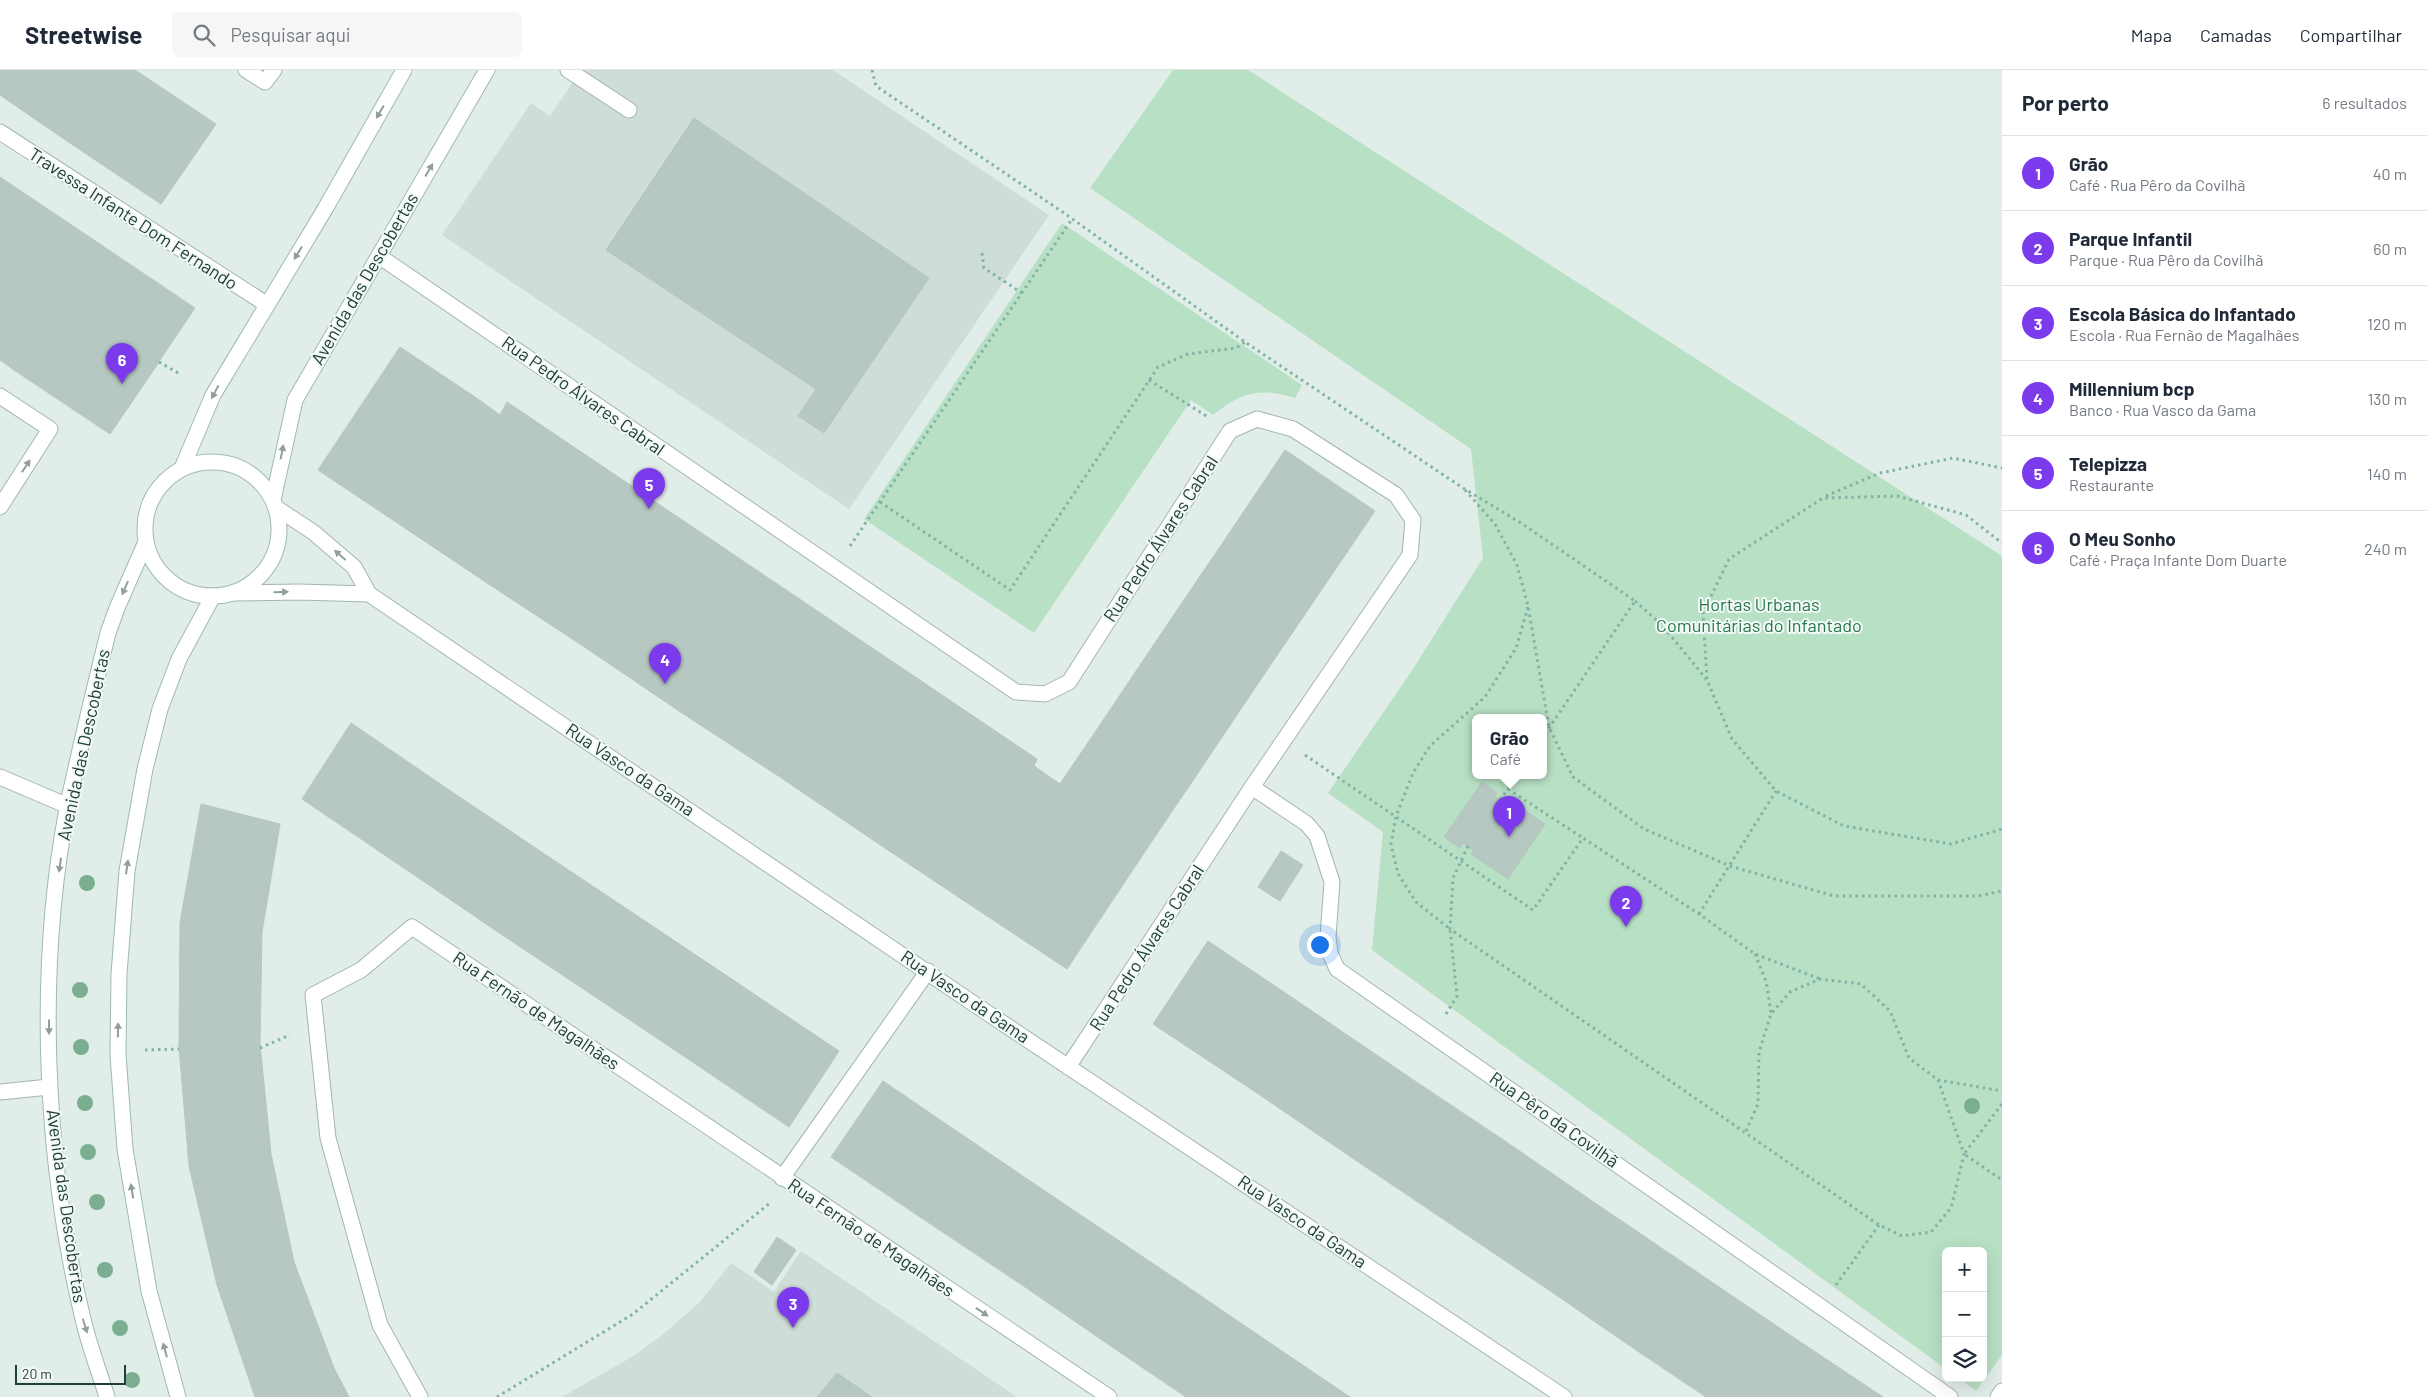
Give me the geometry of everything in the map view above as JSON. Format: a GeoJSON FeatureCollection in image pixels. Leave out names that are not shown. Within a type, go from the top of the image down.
{"type":"FeatureCollection","features":[{"type":"Feature","properties":{"kind":"street"},"geometry":{"type":"LineString","coordinates":[[246,70],[265,82],[274,70]]}},
{"type":"Feature","properties":{"kind":"street"},"geometry":{"type":"LineString","coordinates":[[183,466],[213,395],[266,304],[325,209],[404,70]]}},
{"type":"Feature","properties":{"kind":"street","name":"Avenida das Descobertas"},"geometry":{"type":"LineString","coordinates":[[274,504],[295,400],[487,70]]}},
{"type":"Feature","properties":{"kind":"street"},"geometry":{"type":"LineString","coordinates":[[568,70],[629,110]]}},
{"type":"Feature","properties":{"kind":"street","name":"Travessa Infante Dom Fernando"},"geometry":{"type":"LineString","coordinates":[[0,132],[266,304]]}},
{"type":"Feature","properties":{"kind":"street","name":"Rua Pedro Álvares Cabral"},"geometry":{"type":"LineString","coordinates":[[379,256],[834,570],[1016,692],[1045,694],[1069,682],[1230,431],[1257,419],[1294,429],[1396,496],[1413,520],[1410,555],[1252,787],[1068,1067]]}},
{"type":"Feature","properties":{"kind":"street"},"geometry":{"type":"LineString","coordinates":[[0,396],[50,429],[0,507]]}},
{"type":"Feature","properties":{"kind":"street"},"geometry":{"type":"LineString","coordinates":[[232,593],[252,583],[266,570],[276,550],[280,521],[274,504],[256,477],[235,465],[206,461],[183,466],[167,478],[151,498],[146,511],[145,544],[155,566],[171,583],[193,594],[213,596],[232,593],[299,592],[369,594]]}},
{"type":"Feature","properties":{"kind":"street","name":"Rua Vasco da Gama"},"geometry":{"type":"LineString","coordinates":[[274,504],[313,532],[354,567],[369,594],[1557,1395]]}},
{"type":"Feature","properties":{"kind":"street","name":"Avenida das Descobertas"},"geometry":{"type":"LineString","coordinates":[[107,1397],[83,1319],[72,1265],[54,1146],[49,1086],[49,980],[56,898],[68,806],[108,633],[145,544]]}},
{"type":"Feature","properties":{"kind":"street"},"geometry":{"type":"LineString","coordinates":[[178,1397],[149,1291],[124,1150],[118,1051],[119,974],[127,870],[144,769],[160,709],[179,659],[213,596]]}},
{"type":"Feature","properties":{"kind":"street"},"geometry":{"type":"LineString","coordinates":[[0,777],[68,806]]}},
{"type":"Feature","properties":{"kind":"street","name":"Rua Pêro da Covilhã"},"geometry":{"type":"LineString","coordinates":[[1252,787],[1307,824],[1317,836],[1332,882],[1328,937],[1330,953],[1337,969],[1950,1397]]}},
{"type":"Feature","properties":{"kind":"street","name":"Rua Fernão de Magalhães"},"geometry":{"type":"LineString","coordinates":[[420,1397],[380,1325],[328,1138],[313,995],[361,970],[412,927],[787,1182],[1109,1397]]}},
{"type":"Feature","properties":{"kind":"street"},"geometry":{"type":"LineString","coordinates":[[787,1182],[928,971]]}},
{"type":"Feature","properties":{"kind":"street"},"geometry":{"type":"LineString","coordinates":[[0,1092],[49,1086]]}},
{"type":"Feature","properties":{"kind":"street"},"geometry":{"type":"LineString","coordinates":[[1998,1397],[2002,1391]]}},
{"type":"Feature","properties":{"kind":"path"},"geometry":{"type":"LineString","coordinates":[[872,70],[876,86],[1072,219],[1245,342],[1463,488],[1521,523],[1635,601],[1662,625],[1707,680],[1732,739],[1776,791],[1844,826],[1951,844],[2002,829]]}},
{"type":"Feature","properties":{"kind":"path"},"geometry":{"type":"LineString","coordinates":[[834,570],[1072,219]]}},
{"type":"Feature","properties":{"kind":"path"},"geometry":{"type":"LineString","coordinates":[[982,253],[984,268],[1022,293]]}},
{"type":"Feature","properties":{"kind":"path"},"geometry":{"type":"LineString","coordinates":[[880,502],[1010,590],[1158,367],[1188,354],[1236,348],[1245,342]]}},
{"type":"Feature","properties":{"kind":"path"},"geometry":{"type":"LineString","coordinates":[[159,362],[180,374]]}},
{"type":"Feature","properties":{"kind":"path"},"geometry":{"type":"LineString","coordinates":[[1149,380],[1230,431]]}},
{"type":"Feature","properties":{"kind":"path"},"geometry":{"type":"LineString","coordinates":[[1707,680],[1703,613],[1728,559],[1823,498],[1880,473],[1953,458],[2002,468]]}},
{"type":"Feature","properties":{"kind":"path"},"geometry":{"type":"LineString","coordinates":[[1463,488],[1495,524],[1517,565],[1528,606],[1547,714]]}},
{"type":"Feature","properties":{"kind":"path"},"geometry":{"type":"LineString","coordinates":[[1823,498],[1897,496],[1966,516],[2002,543]]}},
{"type":"Feature","properties":{"kind":"path"},"geometry":{"type":"LineString","coordinates":[[1547,730],[1635,601]]}},
{"type":"Feature","properties":{"kind":"path"},"geometry":{"type":"LineString","coordinates":[[1528,606],[1516,648],[1485,697],[1430,746],[1413,773],[1396,816],[1391,844],[1398,874],[1416,902],[1450,929],[1746,1131],[1879,1225],[1902,1236],[1931,1232],[1950,1208],[1964,1154],[2002,1104]]}},
{"type":"Feature","properties":{"kind":"path"},"geometry":{"type":"LineString","coordinates":[[1547,715],[1549,727],[1573,777],[1644,828],[1730,866],[1834,896],[1978,896],[2002,891]]}},
{"type":"Feature","properties":{"kind":"path"},"geometry":{"type":"LineString","coordinates":[[1284,740],[1461,859],[1533,910],[1583,838]]}},
{"type":"Feature","properties":{"kind":"path"},"geometry":{"type":"LineString","coordinates":[[1500,800],[1515,779]]}},
{"type":"Feature","properties":{"kind":"path"},"geometry":{"type":"LineString","coordinates":[[1508,789],[1699,914],[1755,954],[1820,980],[1860,984],[1890,1011],[1909,1058],[1938,1080],[2002,1091]]}},
{"type":"Feature","properties":{"kind":"path"},"geometry":{"type":"LineString","coordinates":[[1699,914],[1776,791]]}},
{"type":"Feature","properties":{"kind":"path"},"geometry":{"type":"LineString","coordinates":[[1432,1035],[1457,996],[1450,929],[1453,878],[1468,846]]}},
{"type":"Feature","properties":{"kind":"path"},"geometry":{"type":"LineString","coordinates":[[1755,954],[1766,981],[1771,1014]]}},
{"type":"Feature","properties":{"kind":"path"},"geometry":{"type":"LineString","coordinates":[[1746,1131],[1758,1104],[1759,1052],[1771,1014],[1790,992],[1820,980]]}},
{"type":"Feature","properties":{"kind":"path"},"geometry":{"type":"LineString","coordinates":[[118,1051],[179,1049]]}},
{"type":"Feature","properties":{"kind":"path"},"geometry":{"type":"LineString","coordinates":[[1938,1080],[1964,1154],[2002,1180]]}},
{"type":"Feature","properties":{"kind":"path"},"geometry":{"type":"LineString","coordinates":[[497,1397],[633,1314],[787,1182]]}},
{"type":"Feature","properties":{"kind":"path"},"geometry":{"type":"LineString","coordinates":[[1820,1306],[1879,1225]]}},
{"type":"Feature","properties":{"kind":"shaded area"},"geometry":{"type":"Polygon","coordinates":[[[581,70],[833,70],[1049,215],[849,509],[442,235],[531,103],[550,116],[581,70]]]}},
{"type":"Feature","properties":{"kind":"shaded area"},"geometry":{"type":"Polygon","coordinates":[[[801,1251],[1017,1397],[562,1397],[635,1355],[661,1336],[699,1303],[731,1263],[774,1292],[801,1251]]]}},
{"type":"Feature","properties":{"kind":"green space","name":"Hortas Urbanas Comunitárias do Infantado"},"geometry":{"type":"Polygon","coordinates":[[[1173,70],[1248,70],[2002,556],[2002,1355],[1987,1376],[1987,1247],[1942,1247],[1942,1366],[1372,950],[1383,832],[1328,793],[1411,672],[1483,558],[1471,449],[1090,188],[1173,70]]]}},
{"type":"Feature","properties":{"kind":"green space"},"geometry":{"type":"Polygon","coordinates":[[[1062,223],[1302,385],[1295,398],[1261,392],[1251,394],[1233,401],[1213,415],[1191,400],[1034,633],[864,519],[1062,223]]]}},
{"type":"Feature","properties":{"kind":"green space"},"geometry":{"type":"Polygon","coordinates":[[[1964,1382],[1982,1382],[1976,1391],[1964,1382]]]}},
{"type":"Feature","properties":{"kind":"building"},"geometry":{"type":"Polygon","coordinates":[[[0,70],[106,70],[61,137],[0,95],[0,70]]]}},
{"type":"Feature","properties":{"kind":"building"},"geometry":{"type":"Polygon","coordinates":[[[106,70],[135,70],[216,124],[161,204],[61,137],[106,70]]]}},
{"type":"Feature","properties":{"kind":"building"},"geometry":{"type":"Polygon","coordinates":[[[694,118],[929,278],[824,433],[798,416],[816,389],[606,250],[694,118]]]}},
{"type":"Feature","properties":{"kind":"building"},"geometry":{"type":"Polygon","coordinates":[[[0,177],[195,308],[131,403],[0,315],[0,177]]]}},
{"type":"Feature","properties":{"kind":"building"},"geometry":{"type":"Polygon","coordinates":[[[0,254],[64,297],[14,370],[0,360],[0,254]]]}},
{"type":"Feature","properties":{"kind":"building"},"geometry":{"type":"Polygon","coordinates":[[[64,297],[159,362],[110,434],[14,370],[64,297]]]}},
{"type":"Feature","properties":{"kind":"building"},"geometry":{"type":"Polygon","coordinates":[[[400,347],[475,397],[393,520],[318,470],[400,347]]]}},
{"type":"Feature","properties":{"kind":"building"},"geometry":{"type":"Polygon","coordinates":[[[475,397],[500,415],[507,402],[1037,759],[1034,766],[1060,784],[1025,837],[441,448],[475,397]]]}},
{"type":"Feature","properties":{"kind":"building"},"geometry":{"type":"Polygon","coordinates":[[[441,448],[536,511],[487,583],[393,520],[441,448]]]}},
{"type":"Feature","properties":{"kind":"building"},"geometry":{"type":"Polygon","coordinates":[[[1285,450],[1375,511],[1318,595],[1228,535],[1285,450]]]}},
{"type":"Feature","properties":{"kind":"building"},"geometry":{"type":"Polygon","coordinates":[[[536,511],[634,576],[586,648],[487,583],[536,511]]]}},
{"type":"Feature","properties":{"kind":"building"},"geometry":{"type":"Polygon","coordinates":[[[1228,535],[1318,595],[1261,679],[1171,619],[1228,535]]]}},
{"type":"Feature","properties":{"kind":"building"},"geometry":{"type":"Polygon","coordinates":[[[634,576],[730,640],[682,713],[586,648],[634,576]]]}},
{"type":"Feature","properties":{"kind":"building"},"geometry":{"type":"Polygon","coordinates":[[[1171,619],[1261,679],[1202,767],[1112,707],[1171,619]]]}},
{"type":"Feature","properties":{"kind":"building"},"geometry":{"type":"Polygon","coordinates":[[[730,640],[828,705],[780,777],[682,713],[730,640]]]}},
{"type":"Feature","properties":{"kind":"building"},"geometry":{"type":"Polygon","coordinates":[[[828,705],[924,769],[876,842],[780,777],[828,705]]]}},
{"type":"Feature","properties":{"kind":"building"},"geometry":{"type":"Polygon","coordinates":[[[1112,707],[1202,767],[1150,844],[1060,784],[1112,707]]]}},
{"type":"Feature","properties":{"kind":"building"},"geometry":{"type":"Polygon","coordinates":[[[351,723],[452,792],[401,866],[302,799],[351,723]]]}},
{"type":"Feature","properties":{"kind":"building"},"geometry":{"type":"Polygon","coordinates":[[[924,769],[1021,834],[972,906],[876,842],[924,769]]]}},
{"type":"Feature","properties":{"kind":"building"},"geometry":{"type":"Polygon","coordinates":[[[1482,782],[1497,793],[1460,848],[1444,837],[1482,782]]]}},
{"type":"Feature","properties":{"kind":"building"},"geometry":{"type":"Polygon","coordinates":[[[1060,784],[1150,844],[1067,969],[972,906],[1021,834],[1025,837],[1060,784]]]}},
{"type":"Feature","properties":{"kind":"building"},"geometry":{"type":"Polygon","coordinates":[[[452,792],[549,857],[498,932],[401,866],[452,792]]]}},
{"type":"Feature","properties":{"kind":"building"},"geometry":{"type":"Polygon","coordinates":[[[1495,797],[1505,803],[1473,850],[1463,843],[1495,797]]]}},
{"type":"Feature","properties":{"kind":"building"},"geometry":{"type":"Polygon","coordinates":[[[1508,799],[1545,824],[1508,879],[1471,854],[1508,799]]]}},
{"type":"Feature","properties":{"kind":"building"},"geometry":{"type":"Polygon","coordinates":[[[201,804],[280,824],[262,932],[180,923],[201,804]]]}},
{"type":"Feature","properties":{"kind":"building"},"geometry":{"type":"Polygon","coordinates":[[[1281,851],[1303,865],[1280,901],[1258,887],[1281,851]]]}},
{"type":"Feature","properties":{"kind":"building"},"geometry":{"type":"Polygon","coordinates":[[[549,857],[645,921],[594,996],[498,932],[549,857]]]}},
{"type":"Feature","properties":{"kind":"building"},"geometry":{"type":"Polygon","coordinates":[[[645,921],[742,986],[691,1061],[594,996],[645,921]]]}},
{"type":"Feature","properties":{"kind":"building"},"geometry":{"type":"Polygon","coordinates":[[[180,923],[262,932],[260,1044],[179,1046],[180,923]]]}},
{"type":"Feature","properties":{"kind":"building"},"geometry":{"type":"Polygon","coordinates":[[[1208,941],[1309,1009],[1254,1091],[1153,1024],[1208,941]]]}},
{"type":"Feature","properties":{"kind":"building"},"geometry":{"type":"Polygon","coordinates":[[[742,986],[839,1051],[789,1127],[691,1061],[742,986]]]}},
{"type":"Feature","properties":{"kind":"building"},"geometry":{"type":"Polygon","coordinates":[[[1309,1009],[1406,1075],[1351,1157],[1254,1091],[1309,1009]]]}},
{"type":"Feature","properties":{"kind":"building"},"geometry":{"type":"Polygon","coordinates":[[[260,1044],[271,1154],[189,1166],[179,1046],[260,1044]]]}},
{"type":"Feature","properties":{"kind":"building"},"geometry":{"type":"Polygon","coordinates":[[[1406,1075],[1502,1139],[1446,1221],[1351,1157],[1406,1075]]]}},
{"type":"Feature","properties":{"kind":"building"},"geometry":{"type":"Polygon","coordinates":[[[883,1081],[980,1147],[929,1223],[831,1157],[883,1081]]]}},
{"type":"Feature","properties":{"kind":"building"},"geometry":{"type":"Polygon","coordinates":[[[1502,1139],[1598,1205],[1543,1286],[1446,1221],[1502,1139]]]}},
{"type":"Feature","properties":{"kind":"building"},"geometry":{"type":"Polygon","coordinates":[[[980,1147],[1076,1212],[1025,1287],[929,1223],[980,1147]]]}},
{"type":"Feature","properties":{"kind":"building"},"geometry":{"type":"Polygon","coordinates":[[[271,1154],[294,1262],[217,1285],[189,1166],[271,1154]]]}},
{"type":"Feature","properties":{"kind":"building"},"geometry":{"type":"Polygon","coordinates":[[[1598,1205],[1694,1270],[1639,1352],[1543,1286],[1598,1205]]]}},
{"type":"Feature","properties":{"kind":"building"},"geometry":{"type":"Polygon","coordinates":[[[1076,1212],[1173,1277],[1121,1353],[1025,1287],[1076,1212]]]}},
{"type":"Feature","properties":{"kind":"building"},"geometry":{"type":"Polygon","coordinates":[[[777,1237],[796,1250],[772,1285],[754,1272],[777,1237]]]}},
{"type":"Feature","properties":{"kind":"building"},"geometry":{"type":"Polygon","coordinates":[[[294,1262],[334,1368],[266,1397],[255,1397],[217,1285],[294,1262]]]}},
{"type":"Feature","properties":{"kind":"building"},"geometry":{"type":"Polygon","coordinates":[[[1694,1270],[1790,1335],[1748,1397],[1706,1397],[1639,1352],[1694,1270]]]}},
{"type":"Feature","properties":{"kind":"building"},"geometry":{"type":"Polygon","coordinates":[[[1173,1277],[1270,1343],[1233,1397],[1186,1397],[1121,1353],[1173,1277]]]}},
{"type":"Feature","properties":{"kind":"building"},"geometry":{"type":"Polygon","coordinates":[[[1790,1335],[1883,1397],[1748,1397],[1790,1335]]]}},
{"type":"Feature","properties":{"kind":"building"},"geometry":{"type":"Polygon","coordinates":[[[1270,1343],[1350,1397],[1233,1397],[1270,1343]]]}},
{"type":"Feature","properties":{"kind":"building"},"geometry":{"type":"Polygon","coordinates":[[[334,1368],[349,1397],[266,1397],[334,1368]]]}},
{"type":"Feature","properties":{"kind":"building"},"geometry":{"type":"Polygon","coordinates":[[[837,1373],[872,1397],[817,1397],[837,1373]]]}},
{"type":"Feature","properties":{"kind":"place","name":"O Meu Sonho"},"geometry":{"type":"Point","coordinates":[122,384]}},
{"type":"Feature","properties":{"kind":"place","name":"Telepizza"},"geometry":{"type":"Point","coordinates":[649,509]}},
{"type":"Feature","properties":{"kind":"place","name":"Millennium bcp"},"geometry":{"type":"Point","coordinates":[665,684]}},
{"type":"Feature","properties":{"kind":"place","name":"Grão"},"geometry":{"type":"Point","coordinates":[1509,837]}},
{"type":"Feature","properties":{"kind":"place","name":"Parque Infantil"},"geometry":{"type":"Point","coordinates":[1626,927]}},
{"type":"Feature","properties":{"kind":"place","name":"Escola Básica do Infantado"},"geometry":{"type":"Point","coordinates":[793,1328]}}]}
